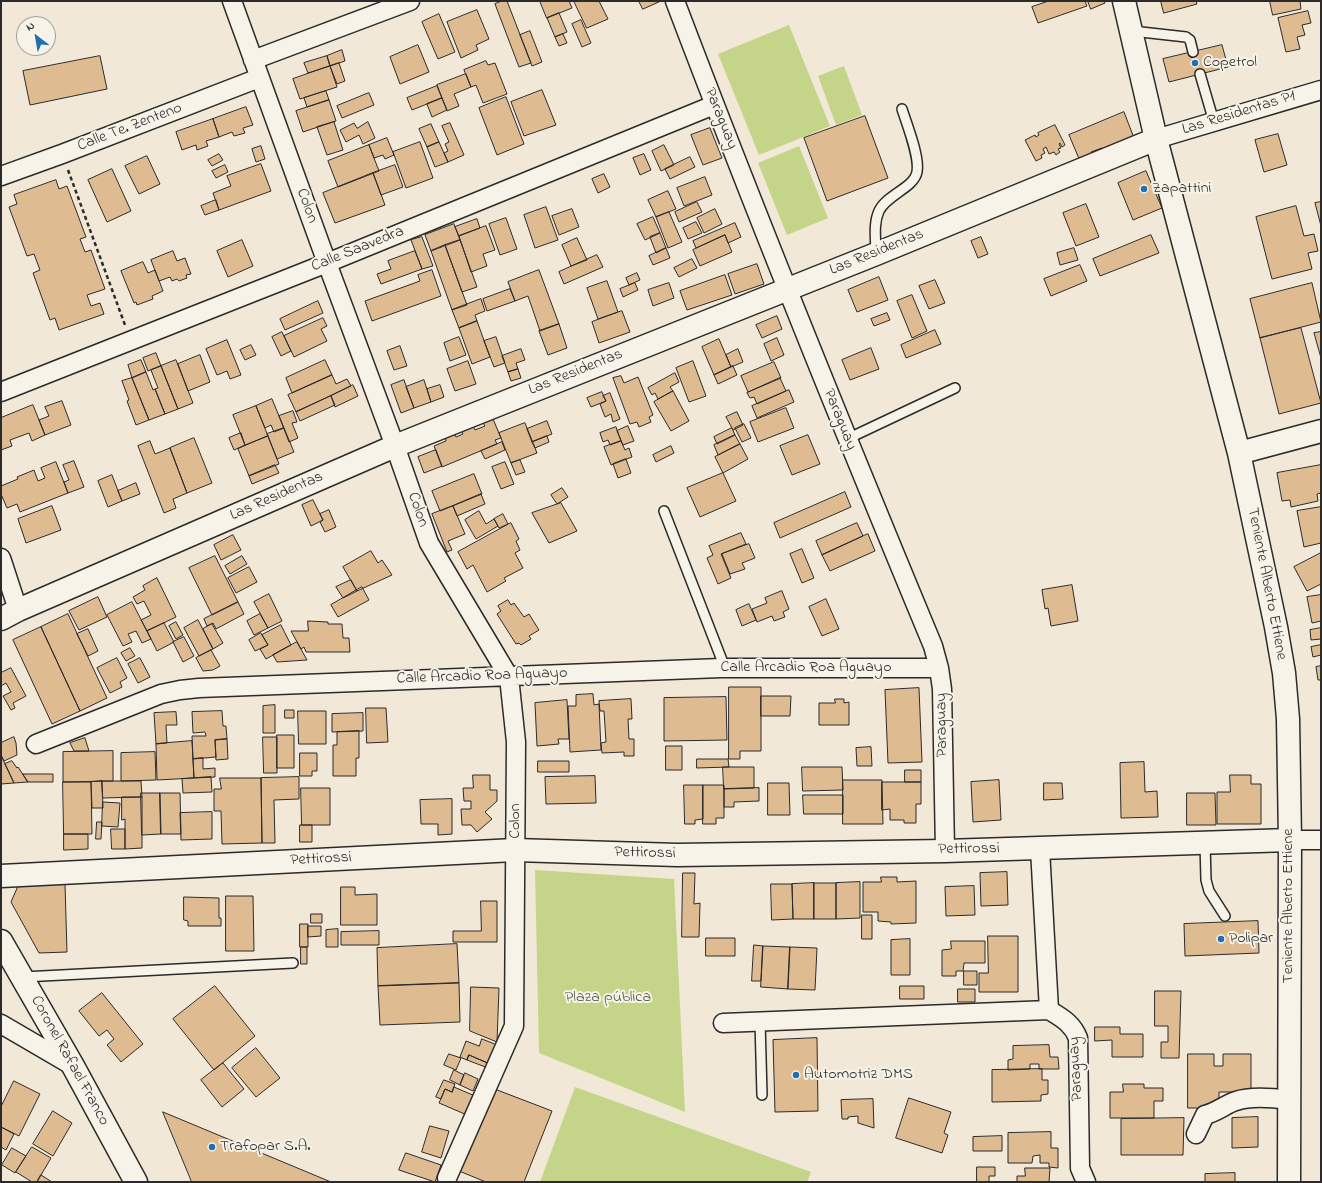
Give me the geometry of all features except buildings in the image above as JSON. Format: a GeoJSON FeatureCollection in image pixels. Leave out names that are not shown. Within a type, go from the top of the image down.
{"type":"FeatureCollection","features":[{"type":"Feature","properties":{"kind":"main road","name":"Teniente Alberto Ettiene"},"geometry":{"type":"LineString","coordinates":[[1124,1],[1156,139],[1239,453],[1276,627],[1284,673],[1288,718],[1290,840],[1289,1182]]}},
{"type":"Feature","properties":{"kind":"main road","name":"Las Residentas"},"geometry":{"type":"LineString","coordinates":[[9,614],[395,446],[876,254],[1156,139]]}},
{"type":"Feature","properties":{"kind":"main road"},"geometry":{"type":"LineString","coordinates":[[1239,453],[1321,431]]}},
{"type":"Feature","properties":{"kind":"main road","name":"Pettirossi"},"geometry":{"type":"LineString","coordinates":[[1,876],[515,850],[677,855],[1040,849],[1290,840]]}},
{"type":"Feature","properties":{"kind":"main road","name":"Coronel Rafael Franco"},"geometry":{"type":"LineString","coordinates":[[1,941],[73,1066],[136,1182]]}},
{"type":"Feature","properties":{"kind":"street","name":"Colon"},"geometry":{"type":"LineString","coordinates":[[232,1],[429,543],[510,677],[516,742],[514,1026],[447,1178]]}},
{"type":"Feature","properties":{"kind":"street"},"geometry":{"type":"LineString","coordinates":[[253,60],[410,1]]}},
{"type":"Feature","properties":{"kind":"street","name":"Paraguay"},"geometry":{"type":"LineString","coordinates":[[675,1],[714,105],[847,439],[933,646],[939,668],[942,689],[945,851]]}},
{"type":"Feature","properties":{"kind":"street","name":"Calle Te. Zenteno"},"geometry":{"type":"LineString","coordinates":[[1,176],[259,78]]}},
{"type":"Feature","properties":{"kind":"street","name":"Las Residentas P1"},"geometry":{"type":"LineString","coordinates":[[1156,139],[1321,90]]}},
{"type":"Feature","properties":{"kind":"street","name":"Calle Saavedra"},"geometry":{"type":"LineString","coordinates":[[1,392],[131,341],[714,105]]}},
{"type":"Feature","properties":{"kind":"street"},"geometry":{"type":"LineString","coordinates":[[1,558],[9,614]]}},
{"type":"Feature","properties":{"kind":"street","name":"Calle Arcadio Roa Aguayo"},"geometry":{"type":"LineString","coordinates":[[36,744],[161,694],[199,688],[726,668],[939,668]]}},
{"type":"Feature","properties":{"kind":"street"},"geometry":{"type":"LineString","coordinates":[[1290,840],[1321,840]]}},
{"type":"Feature","properties":{"kind":"street"},"geometry":{"type":"LineString","coordinates":[[723,1023],[1049,1010],[1040,849]]}},
{"type":"Feature","properties":{"kind":"street","name":"Paraguay"},"geometry":{"type":"LineString","coordinates":[[1049,1010],[1068,1022],[1075,1030],[1078,1038],[1080,1168],[1086,1182]]}},
{"type":"Feature","properties":{"kind":"street"},"geometry":{"type":"LineString","coordinates":[[1,1024],[73,1066]]}},
{"type":"Feature","properties":{"kind":"street"},"geometry":{"type":"LineString","coordinates":[[1196,1134],[1205,1116],[1234,1101],[1244,1099],[1277,1098],[1289,1100]]}},
{"type":"Feature","properties":{"kind":"lane"},"geometry":{"type":"LineString","coordinates":[[1132,31],[1186,37],[1190,40],[1193,52]]}},
{"type":"Feature","properties":{"kind":"lane"},"geometry":{"type":"LineString","coordinates":[[1200,74],[1214,122]]}},
{"type":"Feature","properties":{"kind":"lane"},"geometry":{"type":"LineString","coordinates":[[876,254],[876,225],[879,210],[889,199],[910,183],[917,174],[918,163],[902,109]]}},
{"type":"Feature","properties":{"kind":"lane"},"geometry":{"type":"LineString","coordinates":[[847,439],[955,388]]}},
{"type":"Feature","properties":{"kind":"lane"},"geometry":{"type":"LineString","coordinates":[[664,511],[726,668]]}},
{"type":"Feature","properties":{"kind":"lane"},"geometry":{"type":"LineString","coordinates":[[1205,843],[1206,880],[1210,892],[1225,916]]}},
{"type":"Feature","properties":{"kind":"lane"},"geometry":{"type":"LineString","coordinates":[[22,977],[293,963]]}},
{"type":"Feature","properties":{"kind":"lane"},"geometry":{"type":"LineString","coordinates":[[760,1021],[762,1095]]}},
{"type":"Feature","properties":{"kind":"path"},"geometry":{"type":"LineString","coordinates":[[62,154],[131,341]]}},
{"type":"Feature","properties":{"kind":"green space"},"geometry":{"type":"Polygon","coordinates":[[[789,25],[830,126],[759,155],[718,54],[789,25]]]}},
{"type":"Feature","properties":{"kind":"green space"},"geometry":{"type":"Polygon","coordinates":[[[844,66],[862,115],[836,125],[818,76],[844,66]]]}},
{"type":"Feature","properties":{"kind":"green space"},"geometry":{"type":"Polygon","coordinates":[[[799,146],[828,218],[787,235],[758,163],[799,146]]]}},
{"type":"Feature","properties":{"kind":"green space","name":"Plaza pública"},"geometry":{"type":"Polygon","coordinates":[[[535,870],[674,879],[685,1112],[539,1053],[535,870]]]}},
{"type":"Feature","properties":{"kind":"green space"},"geometry":{"type":"Polygon","coordinates":[[[575,1087],[811,1172],[807,1182],[540,1182],[575,1087]]]}},
{"type":"Feature","properties":{"kind":"place","name":"Copetrol"},"geometry":{"type":"Point","coordinates":[1195,63]}},
{"type":"Feature","properties":{"kind":"place","name":"Zapattini"},"geometry":{"type":"Point","coordinates":[1144,189]}},
{"type":"Feature","properties":{"kind":"place","name":"Polipar"},"geometry":{"type":"Point","coordinates":[1221,939]}},
{"type":"Feature","properties":{"kind":"place","name":"Automotriz DMS"},"geometry":{"type":"Point","coordinates":[796,1075]}},
{"type":"Feature","properties":{"kind":"place","name":"Trafopar S.A."},"geometry":{"type":"Point","coordinates":[212,1147]}}]}
